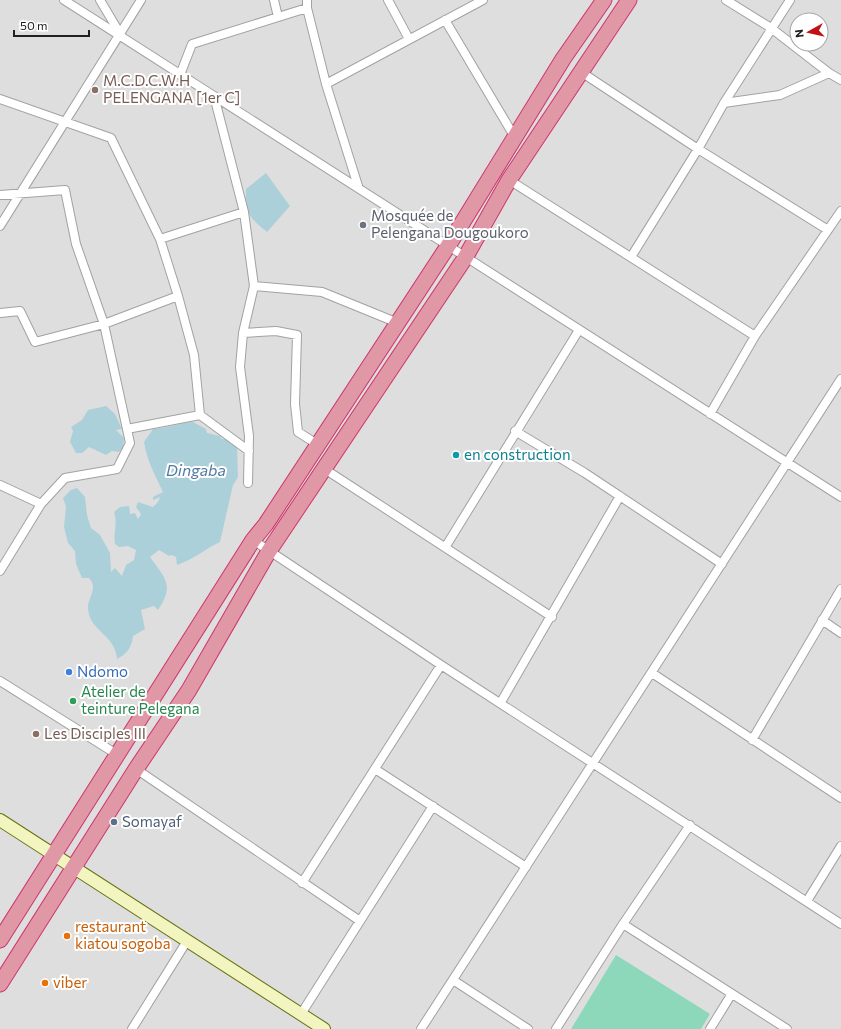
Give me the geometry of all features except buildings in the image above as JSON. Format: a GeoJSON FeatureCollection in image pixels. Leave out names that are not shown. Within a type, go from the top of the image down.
{"type":"FeatureCollection","features":[{"type":"Feature","properties":{"kind":"highway"},"geometry":{"type":"LineString","coordinates":[[0,940],[56,855],[253,540],[266,524],[448,246],[514,136],[563,59],[604,0]]}},
{"type":"Feature","properties":{"kind":"highway"},"geometry":{"type":"LineString","coordinates":[[0,984],[136,769],[189,690],[269,551],[323,468],[465,258],[509,180],[629,0]]}},
{"type":"Feature","properties":{"kind":"street"},"geometry":{"type":"LineString","coordinates":[[64,0],[120,34],[180,75],[358,186],[465,258],[841,497]]}},
{"type":"Feature","properties":{"kind":"street"},"geometry":{"type":"LineString","coordinates":[[100,0],[120,34]]}},
{"type":"Feature","properties":{"kind":"street"},"geometry":{"type":"LineString","coordinates":[[0,226],[141,0]]}},
{"type":"Feature","properties":{"kind":"street"},"geometry":{"type":"LineString","coordinates":[[274,0],[278,17]]}},
{"type":"Feature","properties":{"kind":"street"},"geometry":{"type":"LineString","coordinates":[[388,0],[409,39]]}},
{"type":"Feature","properties":{"kind":"street"},"geometry":{"type":"LineString","coordinates":[[326,84],[483,0]]}},
{"type":"Feature","properties":{"kind":"street"},"geometry":{"type":"LineString","coordinates":[[726,0],[771,28],[829,73],[841,80]]}},
{"type":"Feature","properties":{"kind":"street"},"geometry":{"type":"LineString","coordinates":[[630,257],[698,149],[724,103],[790,0]]}},
{"type":"Feature","properties":{"kind":"street"},"geometry":{"type":"LineString","coordinates":[[180,75],[192,44],[278,17],[307,4],[326,84],[358,186]]}},
{"type":"Feature","properties":{"kind":"street"},"geometry":{"type":"LineString","coordinates":[[445,20],[514,136]]}},
{"type":"Feature","properties":{"kind":"street"},"geometry":{"type":"LineString","coordinates":[[581,72],[698,149],[828,230]]}},
{"type":"Feature","properties":{"kind":"street"},"geometry":{"type":"LineString","coordinates":[[724,103],[780,95],[829,73]]}},
{"type":"Feature","properties":{"kind":"street"},"geometry":{"type":"LineString","coordinates":[[214,96],[244,212],[254,286],[243,334],[240,367],[249,451],[248,483]]}},
{"type":"Feature","properties":{"kind":"street"},"geometry":{"type":"LineString","coordinates":[[0,99],[111,138],[160,239],[178,296],[194,355],[200,415]]}},
{"type":"Feature","properties":{"kind":"street"},"geometry":{"type":"LineString","coordinates":[[509,180],[755,336]]}},
{"type":"Feature","properties":{"kind":"street"},"geometry":{"type":"LineString","coordinates":[[0,195],[65,190],[76,244],[104,324],[130,443],[117,469],[65,478],[41,504],[0,571]]}},
{"type":"Feature","properties":{"kind":"street"},"geometry":{"type":"LineString","coordinates":[[710,414],[755,336],[841,211]]}},
{"type":"Feature","properties":{"kind":"street"},"geometry":{"type":"LineString","coordinates":[[160,239],[244,212]]}},
{"type":"Feature","properties":{"kind":"street"},"geometry":{"type":"LineString","coordinates":[[254,286],[322,292],[398,322]]}},
{"type":"Feature","properties":{"kind":"street"},"geometry":{"type":"LineString","coordinates":[[0,314],[20,311],[35,342],[104,324],[178,296]]}},
{"type":"Feature","properties":{"kind":"street"},"geometry":{"type":"LineString","coordinates":[[446,546],[515,431],[579,330]]}},
{"type":"Feature","properties":{"kind":"street"},"geometry":{"type":"LineString","coordinates":[[243,334],[276,331],[297,335],[295,404],[298,432],[317,444]]}},
{"type":"Feature","properties":{"kind":"street"},"geometry":{"type":"LineString","coordinates":[[421,1029],[840,382]]}},
{"type":"Feature","properties":{"kind":"street"},"geometry":{"type":"LineString","coordinates":[[127,429],[200,415],[249,451]]}},
{"type":"Feature","properties":{"kind":"street"},"geometry":{"type":"LineString","coordinates":[[515,431],[585,473],[722,564]]}},
{"type":"Feature","properties":{"kind":"street"},"geometry":{"type":"LineString","coordinates":[[323,468],[446,546],[552,617]]}},
{"type":"Feature","properties":{"kind":"street"},"geometry":{"type":"LineString","coordinates":[[0,485],[41,504]]}},
{"type":"Feature","properties":{"kind":"street"},"geometry":{"type":"LineString","coordinates":[[502,702],[620,496]]}},
{"type":"Feature","properties":{"kind":"street"},"geometry":{"type":"LineString","coordinates":[[253,540],[441,665],[502,702],[841,924]]}},
{"type":"Feature","properties":{"kind":"street"},"geometry":{"type":"LineString","coordinates":[[752,740],[841,589]]}},
{"type":"Feature","properties":{"kind":"street"},"geometry":{"type":"LineString","coordinates":[[822,620],[841,633]]}},
{"type":"Feature","properties":{"kind":"street"},"geometry":{"type":"LineString","coordinates":[[302,883],[441,665]]}},
{"type":"Feature","properties":{"kind":"street"},"geometry":{"type":"LineString","coordinates":[[652,672],[841,798]]}},
{"type":"Feature","properties":{"kind":"street"},"geometry":{"type":"LineString","coordinates":[[0,681],[118,755]]}},
{"type":"Feature","properties":{"kind":"street"},"geometry":{"type":"LineString","coordinates":[[136,769],[360,921]]}},
{"type":"Feature","properties":{"kind":"street"},"geometry":{"type":"LineString","coordinates":[[375,769],[526,867]]}},
{"type":"Feature","properties":{"kind":"street"},"geometry":{"type":"LineString","coordinates":[[301,1014],[433,806]]}},
{"type":"Feature","properties":{"kind":"street"},"geometry":{"type":"LineString","coordinates":[[0,820],[324,1029]]}},
{"type":"Feature","properties":{"kind":"street"},"geometry":{"type":"LineString","coordinates":[[556,1029],[623,924],[690,825]]}},
{"type":"Feature","properties":{"kind":"street"},"geometry":{"type":"LineString","coordinates":[[807,901],[841,846]]}},
{"type":"Feature","properties":{"kind":"street"},"geometry":{"type":"LineString","coordinates":[[623,924],[731,995],[786,1029]]}},
{"type":"Feature","properties":{"kind":"street"},"geometry":{"type":"LineString","coordinates":[[132,1029],[187,941]]}},
{"type":"Feature","properties":{"kind":"street"},"geometry":{"type":"LineString","coordinates":[[453,980],[528,1029]]}},
{"type":"Feature","properties":{"kind":"street"},"geometry":{"type":"LineString","coordinates":[[710,1029],[731,995]]}},
{"type":"Feature","properties":{"kind":"shaded area"},"geometry":{"type":"Polygon","coordinates":[[[0,0],[841,0],[841,1029],[0,1029],[0,0]]]}},
{"type":"Feature","properties":{"kind":"green space"},"geometry":{"type":"Polygon","coordinates":[[[616,955],[710,1014],[701,1029],[571,1029],[616,955]]]}},
{"type":"Feature","properties":{"kind":"water"},"geometry":{"type":"Polygon","coordinates":[[[266,173],[290,206],[267,232],[249,214],[246,204],[246,189],[266,173]]]}},
{"type":"Feature","properties":{"kind":"water"},"geometry":{"type":"Polygon","coordinates":[[[106,406],[115,414],[122,429],[116,430],[124,438],[123,448],[119,452],[112,451],[106,455],[89,447],[82,453],[76,453],[70,442],[73,431],[71,427],[82,420],[88,410],[106,406]]]}},
{"type":"Feature","properties":{"kind":"water","name":"Dingaba"},"geometry":{"type":"Polygon","coordinates":[[[193,422],[206,429],[207,433],[220,436],[222,439],[228,439],[237,446],[238,477],[233,485],[220,542],[177,565],[176,557],[172,555],[169,556],[159,550],[150,557],[164,576],[167,588],[166,594],[158,610],[154,606],[141,610],[145,629],[133,636],[128,650],[124,655],[117,659],[112,644],[93,623],[90,617],[88,605],[93,586],[89,578],[82,578],[76,564],[75,551],[68,543],[64,527],[66,506],[63,498],[71,490],[77,488],[85,497],[87,515],[91,528],[100,535],[110,553],[111,572],[115,568],[122,576],[126,565],[134,560],[136,550],[128,546],[119,547],[115,544],[116,520],[114,512],[120,507],[129,506],[130,514],[135,513],[138,519],[141,514],[136,507],[138,502],[153,507],[158,502],[160,497],[153,500],[153,497],[163,492],[149,462],[144,442],[153,429],[193,422]]]}},
{"type":"Feature","properties":{"kind":"place","name":"M.C.D.C.W.H PELENGANA [1er C]"},"geometry":{"type":"Point","coordinates":[95,90]}},
{"type":"Feature","properties":{"kind":"place","name":"Mosquée de Pelengana Dougoukoro"},"geometry":{"type":"Point","coordinates":[363,225]}},
{"type":"Feature","properties":{"kind":"place","name":"en construction"},"geometry":{"type":"Point","coordinates":[456,455]}},
{"type":"Feature","properties":{"kind":"place","name":"Ndomo"},"geometry":{"type":"Point","coordinates":[69,672]}},
{"type":"Feature","properties":{"kind":"place","name":"Atelier de teinture Pelegana"},"geometry":{"type":"Point","coordinates":[73,701]}},
{"type":"Feature","properties":{"kind":"place","name":"Les Disciples III"},"geometry":{"type":"Point","coordinates":[36,734]}},
{"type":"Feature","properties":{"kind":"place","name":"Somayaf"},"geometry":{"type":"Point","coordinates":[114,822]}},
{"type":"Feature","properties":{"kind":"place","name":"restaurant kiatou sogoba"},"geometry":{"type":"Point","coordinates":[67,936]}},
{"type":"Feature","properties":{"kind":"place","name":"viber"},"geometry":{"type":"Point","coordinates":[45,983]}}]}
